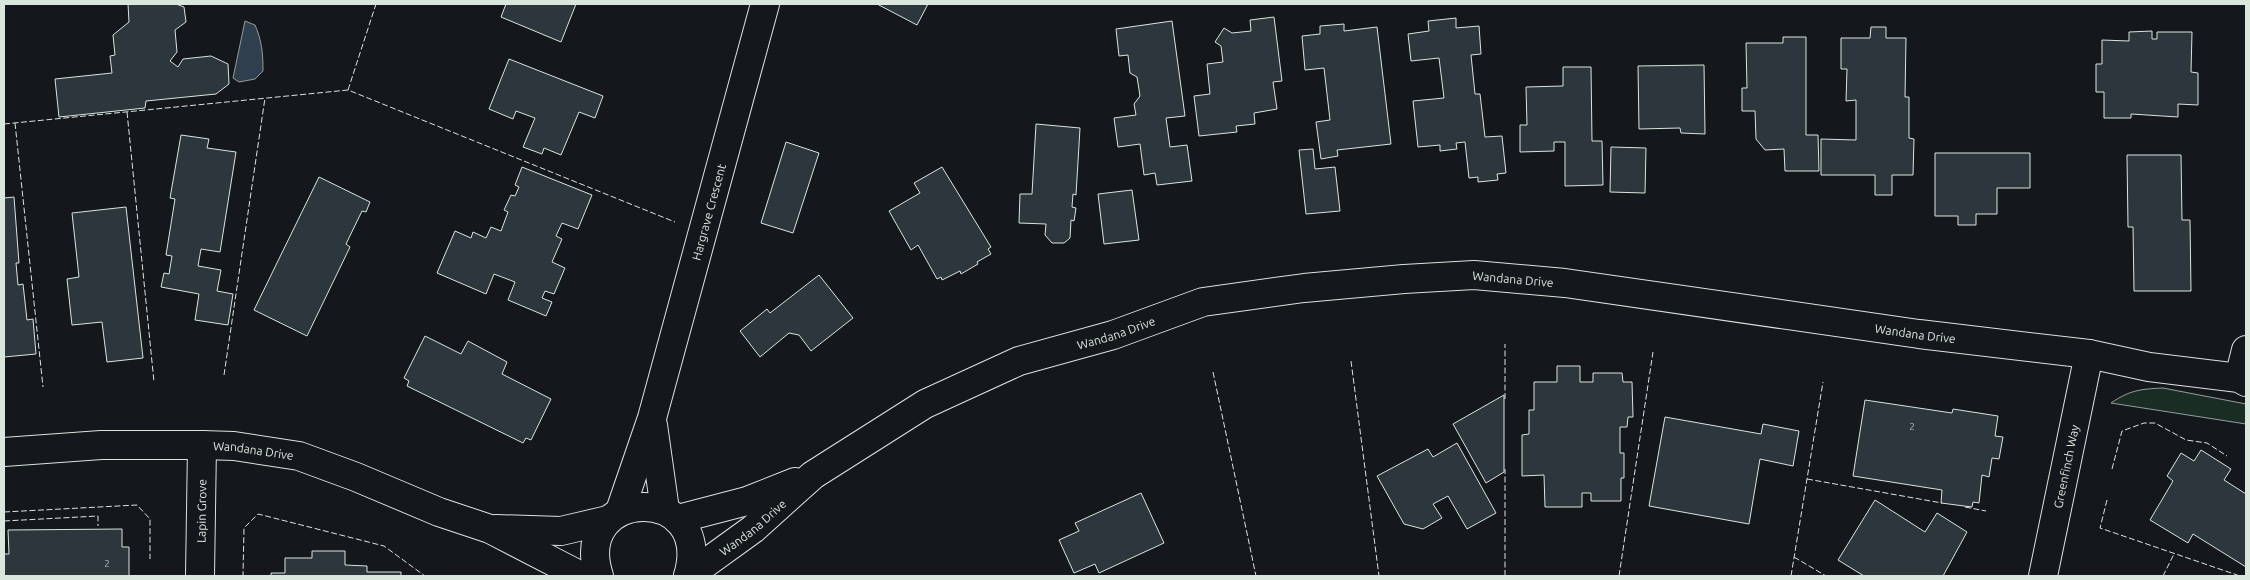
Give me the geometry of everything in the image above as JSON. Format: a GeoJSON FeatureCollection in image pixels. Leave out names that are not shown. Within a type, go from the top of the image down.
{"type":"FeatureCollection","features":[{"type":"Feature","properties":{"kind":"street","name":"Hargrave Crescent"},"geometry":{"type":"LineString","coordinates":[[599,576],[595,564],[594,548],[599,534],[614,516],[652,418],[765,4]]}},
{"type":"Feature","properties":{"kind":"street","name":"Wandana Drive"},"geometry":{"type":"LineString","coordinates":[[688,576],[753,529],[813,475],[925,404],[1019,360],[1113,335],[1203,302],[1331,286],[1474,275],[1565,283],[1919,334],[2089,354],[2149,367],[2243,380]]}},
{"type":"Feature","properties":{"kind":"street"},"geometry":{"type":"LineString","coordinates":[[2243,380],[2246,350]]}},
{"type":"Feature","properties":{"kind":"street","name":"Greenfinch Way"},"geometry":{"type":"LineString","coordinates":[[2043,576],[2089,354]]}},
{"type":"Feature","properties":{"kind":"street","name":"Hargrave Crescent"},"geometry":{"type":"LineString","coordinates":[[652,418],[671,515]]}},
{"type":"Feature","properties":{"kind":"street","name":"Wandana Drive"},"geometry":{"type":"LineString","coordinates":[[4,452],[102,444],[202,444],[234,446],[299,456],[356,477],[439,512],[490,529],[581,576]]}},
{"type":"Feature","properties":{"kind":"street","name":"Lapin Grove"},"geometry":{"type":"LineString","coordinates":[[200,576],[202,444]]}},
{"type":"Feature","properties":{"kind":"street","name":"Wandana Drive"},"geometry":{"type":"LineString","coordinates":[[490,529],[561,531],[614,516],[635,506],[650,506],[671,515],[747,501],[813,475]]}},
{"type":"Feature","properties":{"kind":"street"},"geometry":{"type":"LineString","coordinates":[[671,515],[687,532],[692,546],[692,562],[688,576]]}},
{"type":"Feature","properties":{"kind":"green space"},"geometry":{"type":"Polygon","coordinates":[[[2163,388],[2246,404],[2246,424],[2111,403],[2124,395],[2136,391],[2163,388]]]}},
{"type":"Feature","properties":{"kind":"water"},"geometry":{"type":"Polygon","coordinates":[[[245,21],[255,25],[262,48],[263,71],[255,79],[239,82],[233,78],[245,21]]]}},
{"type":"Feature","properties":{"kind":"building"},"geometry":{"type":"Polygon","coordinates":[[[128,4],[176,4],[184,7],[186,22],[175,30],[177,52],[170,61],[178,67],[183,59],[211,56],[228,64],[229,84],[216,94],[146,101],[145,108],[59,117],[55,79],[112,73],[110,56],[115,55],[113,35],[129,22],[128,4]]]}},
{"type":"Feature","properties":{"kind":"building"},"geometry":{"type":"Polygon","coordinates":[[[506,4],[576,4],[561,42],[501,17],[506,4]]]}},
{"type":"Feature","properties":{"kind":"building"},"geometry":{"type":"Polygon","coordinates":[[[877,4],[928,4],[917,25],[877,4]]]}},
{"type":"Feature","properties":{"kind":"building"},"geometry":{"type":"Polygon","coordinates":[[[1274,17],[1282,81],[1273,82],[1277,109],[1254,113],[1255,124],[1236,126],[1237,132],[1199,136],[1194,96],[1210,94],[1207,64],[1223,62],[1221,46],[1215,42],[1224,28],[1232,33],[1251,31],[1250,20],[1274,17]]]}},
{"type":"Feature","properties":{"kind":"building"},"geometry":{"type":"Polygon","coordinates":[[[1456,18],[1456,28],[1479,26],[1481,54],[1471,55],[1475,94],[1480,94],[1485,137],[1502,136],[1506,173],[1497,174],[1498,180],[1478,182],[1478,177],[1469,178],[1465,142],[1456,143],[1457,149],[1440,151],[1440,145],[1418,147],[1413,101],[1444,98],[1439,58],[1411,61],[1408,34],[1429,31],[1428,21],[1456,18]]]}},
{"type":"Feature","properties":{"kind":"building"},"geometry":{"type":"Polygon","coordinates":[[[1172,21],[1185,116],[1166,118],[1170,147],[1187,145],[1192,181],[1157,185],[1155,173],[1144,175],[1140,144],[1118,147],[1114,118],[1136,115],[1134,104],[1140,96],[1137,77],[1130,73],[1128,55],[1119,56],[1116,29],[1172,21]]]}},
{"type":"Feature","properties":{"kind":"building"},"geometry":{"type":"Polygon","coordinates":[[[1344,24],[1344,31],[1377,27],[1391,144],[1337,150],[1338,156],[1321,159],[1316,122],[1330,120],[1324,68],[1305,70],[1302,36],[1320,34],[1320,26],[1344,24]]]}},
{"type":"Feature","properties":{"kind":"building"},"geometry":{"type":"Polygon","coordinates":[[[1871,27],[1886,27],[1886,38],[1906,38],[1905,97],[1909,97],[1909,138],[1914,139],[1913,175],[1892,175],[1892,195],[1875,195],[1875,175],[1821,175],[1821,139],[1856,140],[1856,100],[1846,101],[1847,69],[1841,69],[1841,38],[1870,38],[1871,27]]]}},
{"type":"Feature","properties":{"kind":"building"},"geometry":{"type":"Polygon","coordinates":[[[2152,31],[2152,39],[2157,39],[2157,32],[2192,32],[2191,72],[2198,73],[2198,105],[2178,104],[2178,117],[2131,114],[2131,118],[2104,118],[2104,92],[2096,92],[2096,64],[2102,64],[2102,40],[2129,41],[2129,32],[2152,31]]]}},
{"type":"Feature","properties":{"kind":"building"},"geometry":{"type":"Polygon","coordinates":[[[1783,37],[1806,37],[1806,135],[1818,135],[1819,171],[1785,171],[1784,149],[1765,150],[1756,139],[1755,111],[1742,111],[1742,88],[1747,88],[1746,43],[1783,43],[1783,37]]]}},
{"type":"Feature","properties":{"kind":"building"},"geometry":{"type":"Polygon","coordinates":[[[509,59],[603,96],[595,118],[579,112],[561,155],[544,148],[542,154],[523,147],[535,118],[516,111],[513,119],[489,109],[509,59]]]}},
{"type":"Feature","properties":{"kind":"building"},"geometry":{"type":"Polygon","coordinates":[[[1704,65],[1705,134],[1681,133],[1680,128],[1639,129],[1638,66],[1704,65]]]}},
{"type":"Feature","properties":{"kind":"building"},"geometry":{"type":"Polygon","coordinates":[[[1563,67],[1591,67],[1592,141],[1602,141],[1603,185],[1565,186],[1565,142],[1554,142],[1554,151],[1520,152],[1520,125],[1527,125],[1526,87],[1563,86],[1563,67]]]}},
{"type":"Feature","properties":{"kind":"building"},"geometry":{"type":"Polygon","coordinates":[[[1036,124],[1080,128],[1076,195],[1073,194],[1072,207],[1076,208],[1074,221],[1071,220],[1070,238],[1064,243],[1052,243],[1045,235],[1046,224],[1019,223],[1020,194],[1032,194],[1036,124]]]}},
{"type":"Feature","properties":{"kind":"building"},"geometry":{"type":"Polygon","coordinates":[[[181,135],[209,139],[207,148],[236,152],[220,252],[201,249],[198,266],[221,270],[217,291],[233,294],[228,325],[195,320],[199,294],[161,287],[164,273],[169,274],[172,256],[166,255],[175,199],[170,198],[181,135]]]}},
{"type":"Feature","properties":{"kind":"building"},"geometry":{"type":"Polygon","coordinates":[[[786,142],[819,153],[793,233],[761,223],[786,142]]]}},
{"type":"Feature","properties":{"kind":"building"},"geometry":{"type":"Polygon","coordinates":[[[1611,147],[1646,148],[1645,193],[1610,192],[1611,147]]]}},
{"type":"Feature","properties":{"kind":"building"},"geometry":{"type":"Polygon","coordinates":[[[1313,149],[1315,169],[1335,167],[1340,211],[1306,214],[1299,150],[1313,149]]]}},
{"type":"Feature","properties":{"kind":"building"},"geometry":{"type":"Polygon","coordinates":[[[1935,153],[2030,153],[2030,188],[1997,188],[1997,214],[1976,214],[1976,225],[1958,225],[1958,216],[1935,216],[1935,153]]]}},
{"type":"Feature","properties":{"kind":"building"},"geometry":{"type":"Polygon","coordinates":[[[2127,155],[2181,155],[2182,220],[2190,220],[2191,291],[2134,291],[2133,227],[2128,227],[2127,155]]]}},
{"type":"Feature","properties":{"kind":"building"},"geometry":{"type":"Polygon","coordinates":[[[522,167],[592,195],[578,229],[562,223],[556,236],[562,239],[552,262],[565,268],[554,294],[545,291],[542,298],[552,302],[546,316],[508,300],[515,282],[494,274],[486,294],[437,273],[455,231],[471,238],[473,232],[486,238],[491,227],[501,231],[508,212],[504,210],[511,195],[515,196],[519,187],[515,185],[522,167]]]}},
{"type":"Feature","properties":{"kind":"building"},"geometry":{"type":"Polygon","coordinates":[[[942,167],[991,247],[988,249],[991,254],[961,274],[960,271],[942,280],[941,277],[937,279],[918,245],[911,250],[889,211],[920,193],[914,183],[942,167]]]}},
{"type":"Feature","properties":{"kind":"building"},"geometry":{"type":"Polygon","coordinates":[[[319,177],[370,202],[366,212],[362,211],[346,244],[350,247],[307,336],[254,310],[319,177]]]}},
{"type":"Feature","properties":{"kind":"building"},"geometry":{"type":"Polygon","coordinates":[[[1132,190],[1139,240],[1104,244],[1098,194],[1132,190]]]}},
{"type":"Feature","properties":{"kind":"building"},"geometry":{"type":"Polygon","coordinates":[[[14,197],[19,263],[16,263],[18,285],[23,284],[27,320],[33,319],[36,354],[4,357],[4,198],[14,197]]]}},
{"type":"Feature","properties":{"kind":"building"},"geometry":{"type":"Polygon","coordinates":[[[126,207],[143,358],[107,362],[102,322],[72,325],[67,279],[79,277],[72,213],[126,207]]]}},
{"type":"Feature","properties":{"kind":"building"},"geometry":{"type":"Polygon","coordinates":[[[819,275],[853,318],[811,351],[799,335],[789,333],[760,357],[740,331],[767,309],[770,313],[819,275]]]}},
{"type":"Feature","properties":{"kind":"building"},"geometry":{"type":"Polygon","coordinates":[[[425,336],[461,354],[468,341],[507,362],[502,374],[551,399],[531,440],[526,438],[523,443],[407,386],[409,381],[404,378],[425,336]]]}},
{"type":"Feature","properties":{"kind":"building"},"geometry":{"type":"Polygon","coordinates":[[[1557,366],[1580,366],[1580,382],[1593,382],[1593,373],[1622,373],[1623,382],[1632,382],[1633,417],[1628,417],[1627,427],[1620,427],[1620,453],[1624,453],[1624,478],[1621,478],[1621,501],[1591,501],[1591,493],[1582,493],[1582,507],[1545,507],[1544,475],[1522,476],[1522,435],[1529,434],[1529,410],[1534,410],[1534,382],[1557,382],[1557,366]]]}},
{"type":"Feature","properties":{"kind":"building"},"geometry":{"type":"Polygon","coordinates":[[[1504,395],[1504,472],[1486,483],[1453,424],[1504,395]]]}},
{"type":"Feature","properties":{"kind":"building"},"geometry":{"type":"Polygon","coordinates":[[[1865,400],[1952,413],[1953,409],[1998,416],[1995,436],[2003,437],[1999,459],[1992,458],[1989,477],[1982,475],[1979,503],[1973,502],[1972,507],[1941,503],[1942,490],[1853,476],[1865,400]]]}},
{"type":"Feature","properties":{"kind":"building"},"geometry":{"type":"Polygon","coordinates":[[[1665,417],[1761,434],[1763,424],[1799,431],[1793,466],[1760,459],[1749,524],[1649,506],[1665,417]]]}},
{"type":"Feature","properties":{"kind":"building"},"geometry":{"type":"Polygon","coordinates":[[[1457,443],[1496,513],[1467,529],[1448,496],[1433,504],[1442,518],[1423,529],[1404,524],[1377,476],[1428,449],[1433,457],[1457,443]]]}},
{"type":"Feature","properties":{"kind":"building"},"geometry":{"type":"Polygon","coordinates":[[[2201,450],[2231,469],[2224,480],[2246,494],[2246,567],[2193,534],[2188,543],[2150,520],[2173,481],[2167,476],[2181,453],[2194,461],[2201,450]]]}},
{"type":"Feature","properties":{"kind":"building"},"geometry":{"type":"Polygon","coordinates":[[[1141,493],[1164,543],[1099,573],[1095,564],[1074,573],[1059,540],[1079,531],[1075,523],[1141,493]]]}},
{"type":"Feature","properties":{"kind":"building"},"geometry":{"type":"Polygon","coordinates":[[[1875,500],[1925,532],[1937,513],[1967,532],[1943,576],[1864,576],[1838,560],[1875,500]]]}},
{"type":"Feature","properties":{"kind":"building"},"geometry":{"type":"Polygon","coordinates":[[[122,529],[122,547],[129,547],[129,576],[4,576],[4,554],[9,554],[8,530],[122,529]]]}},
{"type":"Feature","properties":{"kind":"building"},"geometry":{"type":"Polygon","coordinates":[[[312,551],[345,551],[345,565],[367,566],[367,572],[401,572],[401,576],[271,576],[271,573],[285,573],[285,558],[312,558],[312,551]]]}},
{"type":"Feature","properties":{"kind":"fence"},"geometry":{"type":"LineString","coordinates":[[348,90],[376,4]]}},
{"type":"Feature","properties":{"kind":"fence"},"geometry":{"type":"LineString","coordinates":[[4,124],[348,90],[675,222]]}},
{"type":"Feature","properties":{"kind":"fence"},"geometry":{"type":"LineString","coordinates":[[224,375],[265,98]]}},
{"type":"Feature","properties":{"kind":"fence"},"geometry":{"type":"LineString","coordinates":[[127,112],[154,382]]}},
{"type":"Feature","properties":{"kind":"fence"},"geometry":{"type":"LineString","coordinates":[[15,123],[43,387]]}},
{"type":"Feature","properties":{"kind":"fence"},"geometry":{"type":"LineString","coordinates":[[1505,344],[1505,399]]}},
{"type":"Feature","properties":{"kind":"fence"},"geometry":{"type":"LineString","coordinates":[[1619,576],[1653,352]]}},
{"type":"Feature","properties":{"kind":"fence"},"geometry":{"type":"LineString","coordinates":[[1351,361],[1379,576]]}},
{"type":"Feature","properties":{"kind":"fence"},"geometry":{"type":"LineString","coordinates":[[1213,372],[1256,576]]}},
{"type":"Feature","properties":{"kind":"fence"},"geometry":{"type":"LineString","coordinates":[[1791,576],[1823,382]]}},
{"type":"Feature","properties":{"kind":"fence"},"geometry":{"type":"LineString","coordinates":[[2112,469],[2122,431],[2144,423],[2155,423],[2186,440],[2207,443],[2227,456]]}},
{"type":"Feature","properties":{"kind":"fence"},"geometry":{"type":"LineString","coordinates":[[1505,469],[1505,576]]}},
{"type":"Feature","properties":{"kind":"fence"},"geometry":{"type":"LineString","coordinates":[[1807,479],[1942,503]]}},
{"type":"Feature","properties":{"kind":"fence"},"geometry":{"type":"LineString","coordinates":[[2107,500],[2100,528],[2240,576]]}},
{"type":"Feature","properties":{"kind":"fence"},"geometry":{"type":"LineString","coordinates":[[4,512],[137,505],[150,519],[150,559]]}},
{"type":"Feature","properties":{"kind":"fence"},"geometry":{"type":"LineString","coordinates":[[1965,507],[1986,511]]}},
{"type":"Feature","properties":{"kind":"fence"},"geometry":{"type":"LineString","coordinates":[[245,576],[243,575],[244,528],[258,514],[384,546],[425,576]]}},
{"type":"Feature","properties":{"kind":"fence"},"geometry":{"type":"LineString","coordinates":[[4,521],[98,516],[98,526]]}},
{"type":"Feature","properties":{"kind":"fence"},"geometry":{"type":"LineString","coordinates":[[2163,576],[2174,554]]}},
{"type":"Feature","properties":{"kind":"fence"},"geometry":{"type":"LineString","coordinates":[[1794,557],[1826,576]]}}]}
